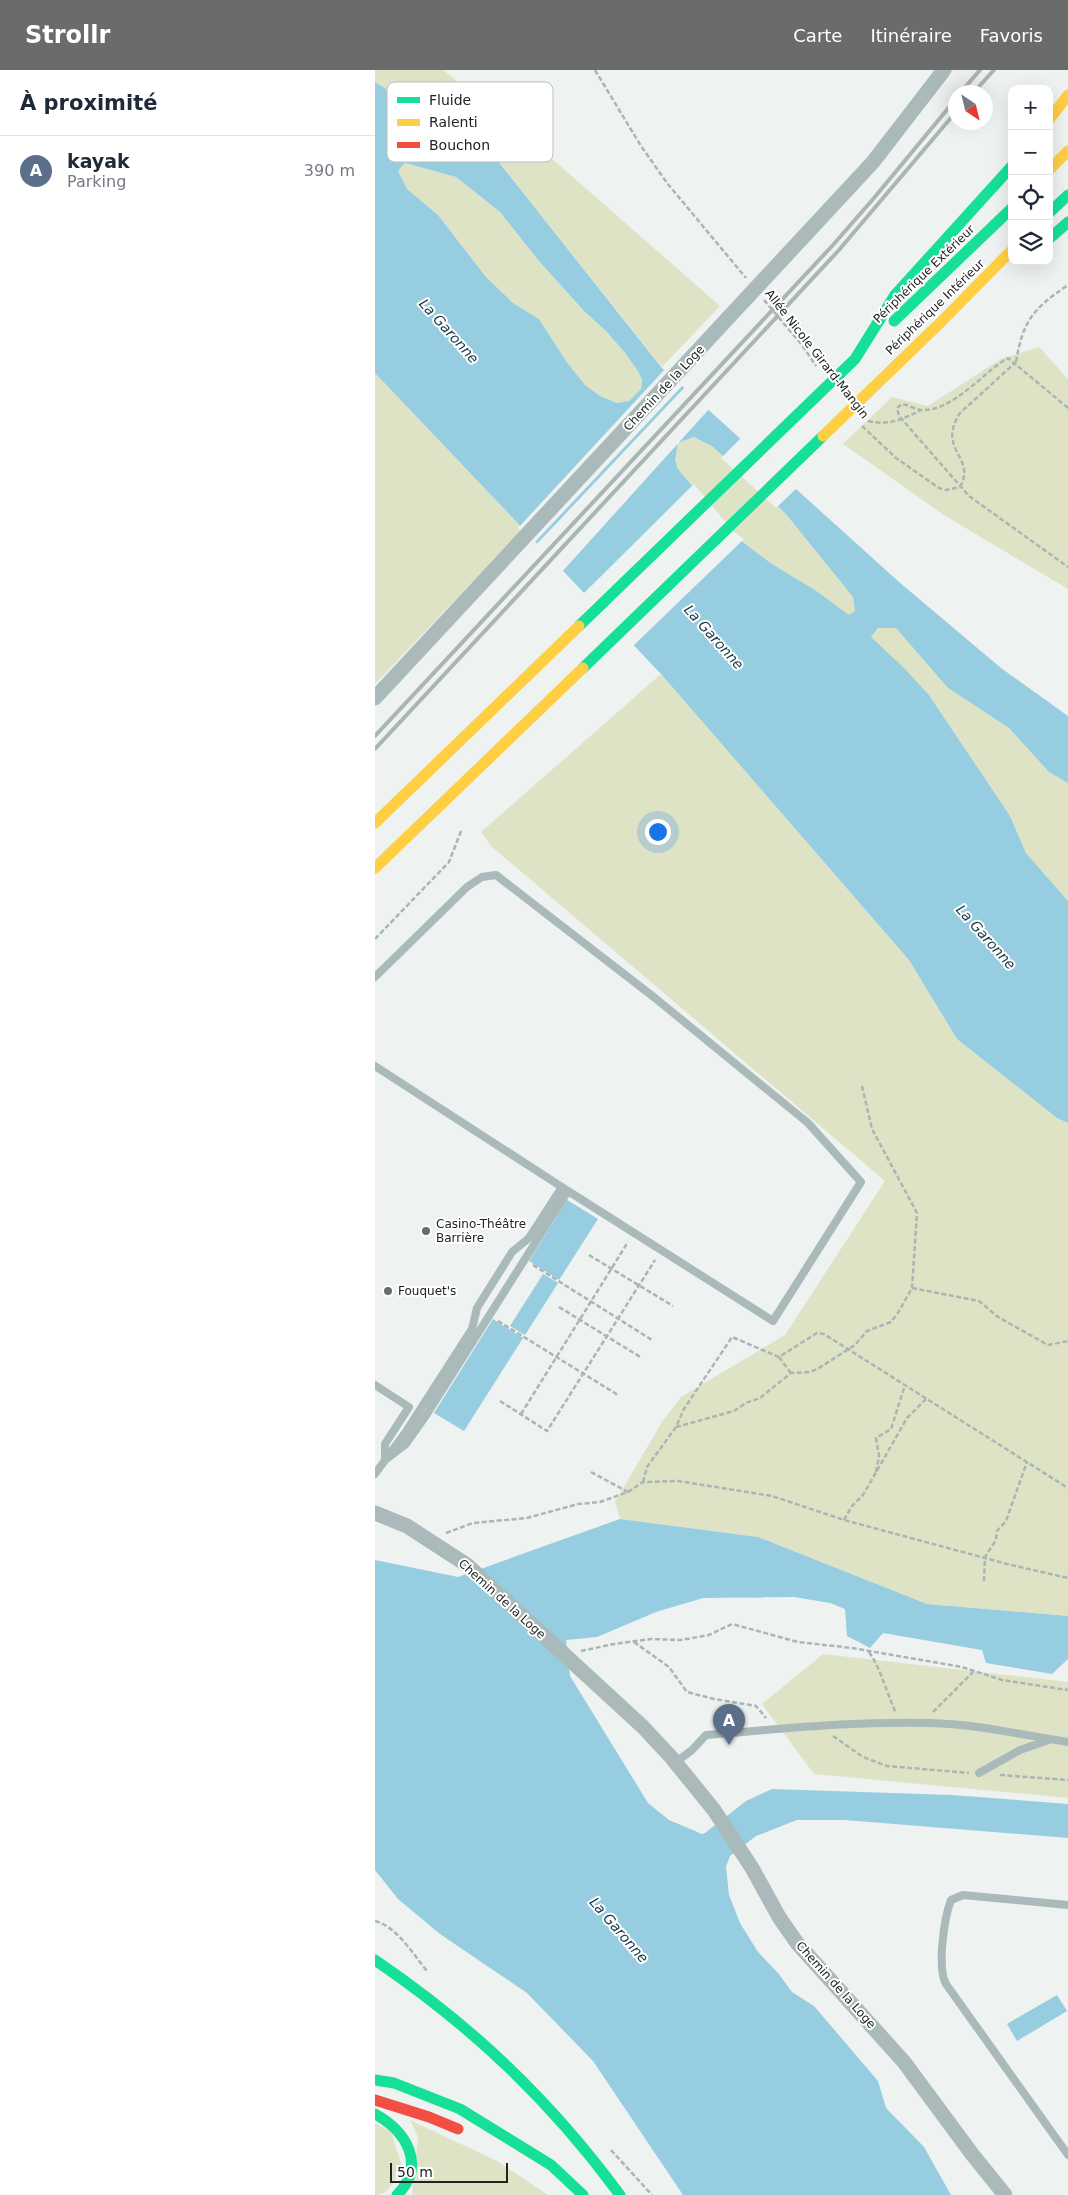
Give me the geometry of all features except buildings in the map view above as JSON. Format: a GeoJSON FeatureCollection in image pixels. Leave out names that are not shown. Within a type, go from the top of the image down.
{"type":"FeatureCollection","features":[{"type":"Feature","properties":{"kind":"main road"},"geometry":{"type":"LineString","coordinates":[[1053,115],[1068,95]]}},
{"type":"Feature","properties":{"kind":"main road"},"geometry":{"type":"LineString","coordinates":[[1053,166],[1068,151]]}},
{"type":"Feature","properties":{"kind":"main road"},"geometry":{"type":"LineString","coordinates":[[375,823],[855,359],[895,294],[1008,170]]}},
{"type":"Feature","properties":{"kind":"main road"},"geometry":{"type":"LineString","coordinates":[[1053,209],[1068,194]]}},
{"type":"Feature","properties":{"kind":"main road","name":"Périphérique Extérieur"},"geometry":{"type":"LineString","coordinates":[[855,359],[1008,212]]}},
{"type":"Feature","properties":{"kind":"main road"},"geometry":{"type":"LineString","coordinates":[[1053,235],[1068,222]]}},
{"type":"Feature","properties":{"kind":"main road","name":"Périphérique Intérieur"},"geometry":{"type":"LineString","coordinates":[[375,868],[941,322],[1008,254]]}},
{"type":"Feature","properties":{"kind":"main road"},"geometry":{"type":"LineString","coordinates":[[941,322],[998,282]]}},
{"type":"Feature","properties":{"kind":"main road"},"geometry":{"type":"LineString","coordinates":[[375,1960],[422,1992],[512,2069],[590,2154],[621,2195]]}},
{"type":"Feature","properties":{"kind":"main road"},"geometry":{"type":"LineString","coordinates":[[375,2081],[394,2083],[467,2113],[551,2165],[583,2195]]}},
{"type":"Feature","properties":{"kind":"main road"},"geometry":{"type":"LineString","coordinates":[[375,2100],[429,2117],[466,2133]]}},
{"type":"Feature","properties":{"kind":"main road"},"geometry":{"type":"LineString","coordinates":[[375,2114],[398,2130],[406,2142],[411,2156],[411,2170],[397,2195]]}},
{"type":"Feature","properties":{"kind":"street","name":"Chemin de la Loge"},"geometry":{"type":"LineString","coordinates":[[375,698],[873,162],[944,70]]}},
{"type":"Feature","properties":{"kind":"street","name":"Chemin de la Loge"},"geometry":{"type":"LineString","coordinates":[[375,1513],[407,1526],[467,1565],[575,1657],[711,1813]]}},
{"type":"Feature","properties":{"kind":"street","name":"Chemin de la Loge"},"geometry":{"type":"LineString","coordinates":[[616,1704],[643,1727],[676,1762],[797,1943],[904,2062],[1005,2195]]}},
{"type":"Feature","properties":{"kind":"street","name":"Chemin de la Loge"},"geometry":{"type":"LineString","coordinates":[[748,1870],[774,1924],[792,1950],[888,2057],[992,2195]]}},
{"type":"Feature","properties":{"kind":"lane"},"geometry":{"type":"LineString","coordinates":[[375,977],[467,888],[482,876],[496,875],[655,998],[808,1124],[861,1182],[773,1321],[375,1066]]}},
{"type":"Feature","properties":{"kind":"lane"},"geometry":{"type":"LineString","coordinates":[[421,1414],[489,1315],[524,1260],[565,1189]]}},
{"type":"Feature","properties":{"kind":"lane"},"geometry":{"type":"LineString","coordinates":[[375,1474],[385,1460],[406,1444],[421,1414],[472,1330],[477,1308],[512,1252],[529,1238],[565,1189]]}},
{"type":"Feature","properties":{"kind":"lane"},"geometry":{"type":"LineString","coordinates":[[375,1385],[421,1414]]}},
{"type":"Feature","properties":{"kind":"lane"},"geometry":{"type":"LineString","coordinates":[[385,1460],[385,1444],[409,1407]]}},
{"type":"Feature","properties":{"kind":"lane"},"geometry":{"type":"LineString","coordinates":[[676,1762],[692,1750],[706,1735],[818,1726],[929,1723],[989,1729],[1068,1742]]}},
{"type":"Feature","properties":{"kind":"lane"},"geometry":{"type":"LineString","coordinates":[[979,1773],[1020,1750],[1051,1739]]}},
{"type":"Feature","properties":{"kind":"lane"},"geometry":{"type":"LineString","coordinates":[[1068,1905],[963,1895],[951,1900],[946,1912],[942,1973],[946,1984],[1068,2155]]}},
{"type":"Feature","properties":{"kind":"path"},"geometry":{"type":"LineString","coordinates":[[595,70],[641,146],[667,183],[746,279]]}},
{"type":"Feature","properties":{"kind":"path"},"geometry":{"type":"LineString","coordinates":[[960,487],[963,482],[964,465],[953,443],[951,432],[954,423],[960,413],[1016,362],[1024,327],[1048,298],[1068,285]]}},
{"type":"Feature","properties":{"kind":"path","name":"Allée Nicole Girard-Mangin"},"geometry":{"type":"LineString","coordinates":[[759,293],[802,345],[818,368]]}},
{"type":"Feature","properties":{"kind":"path"},"geometry":{"type":"LineString","coordinates":[[864,420],[886,424],[902,420],[921,410],[937,407],[961,394],[999,363],[1008,358],[1016,362],[1068,408]]}},
{"type":"Feature","properties":{"kind":"path"},"geometry":{"type":"LineString","coordinates":[[921,410],[902,404],[897,408],[902,420],[960,487],[969,496],[1068,567]]}},
{"type":"Feature","properties":{"kind":"path","name":"Allée Nicole Girard-Mangin"},"geometry":{"type":"LineString","coordinates":[[859,422],[896,458],[939,488],[946,490],[960,487]]}},
{"type":"Feature","properties":{"kind":"path"},"geometry":{"type":"LineString","coordinates":[[375,939],[449,862],[461,831]]}},
{"type":"Feature","properties":{"kind":"path"},"geometry":{"type":"LineString","coordinates":[[676,1427],[734,1411],[760,1398],[791,1373],[810,1372],[849,1350],[867,1331],[891,1322],[912,1288],[917,1212],[872,1129],[862,1086]]}},
{"type":"Feature","properties":{"kind":"path"},"geometry":{"type":"LineString","coordinates":[[521,1414],[629,1240],[637,1235]]}},
{"type":"Feature","properties":{"kind":"path"},"geometry":{"type":"LineString","coordinates":[[500,1401],[547,1430],[661,1250]]}},
{"type":"Feature","properties":{"kind":"path"},"geometry":{"type":"LineString","coordinates":[[589,1255],[673,1306]]}},
{"type":"Feature","properties":{"kind":"path"},"geometry":{"type":"LineString","coordinates":[[524,1260],[652,1340]]}},
{"type":"Feature","properties":{"kind":"path"},"geometry":{"type":"LineString","coordinates":[[912,1288],[979,1301],[998,1317],[1048,1345],[1068,1341]]}},
{"type":"Feature","properties":{"kind":"path"},"geometry":{"type":"LineString","coordinates":[[559,1307],[642,1358]]}},
{"type":"Feature","properties":{"kind":"path"},"geometry":{"type":"LineString","coordinates":[[489,1315],[618,1395]]}},
{"type":"Feature","properties":{"kind":"path"},"geometry":{"type":"LineString","coordinates":[[779,1357],[817,1333],[825,1334],[1068,1488]]}},
{"type":"Feature","properties":{"kind":"path"},"geometry":{"type":"LineString","coordinates":[[643,1482],[647,1466],[676,1427],[684,1410],[732,1337],[779,1357],[791,1373]]}},
{"type":"Feature","properties":{"kind":"path"},"geometry":{"type":"LineString","coordinates":[[876,1475],[879,1456],[876,1438],[891,1429],[905,1385]]}},
{"type":"Feature","properties":{"kind":"path"},"geometry":{"type":"LineString","coordinates":[[844,1520],[852,1506],[863,1495],[876,1475],[907,1418],[926,1399]]}},
{"type":"Feature","properties":{"kind":"path"},"geometry":{"type":"LineString","coordinates":[[984,1581],[985,1558],[996,1540],[997,1531],[1007,1521],[1027,1462]]}},
{"type":"Feature","properties":{"kind":"path"},"geometry":{"type":"LineString","coordinates":[[591,1472],[628,1492]]}},
{"type":"Feature","properties":{"kind":"path"},"geometry":{"type":"LineString","coordinates":[[437,1544],[445,1534],[473,1523],[527,1518],[578,1504],[600,1502],[628,1492],[643,1482],[678,1481],[772,1496],[844,1520],[1068,1578]]}},
{"type":"Feature","properties":{"kind":"path"},"geometry":{"type":"LineString","coordinates":[[575,1657],[613,1644],[651,1639],[681,1640],[700,1637],[733,1624],[798,1642],[868,1651],[962,1667],[1002,1680],[1068,1690]]}},
{"type":"Feature","properties":{"kind":"path"},"geometry":{"type":"LineString","coordinates":[[634,1642],[669,1667],[687,1692],[713,1699],[756,1706],[774,1729]]}},
{"type":"Feature","properties":{"kind":"path"},"geometry":{"type":"LineString","coordinates":[[868,1651],[879,1667],[887,1694],[901,1723]]}},
{"type":"Feature","properties":{"kind":"path"},"geometry":{"type":"LineString","coordinates":[[929,1723],[933,1712],[973,1672]]}},
{"type":"Feature","properties":{"kind":"path"},"geometry":{"type":"LineString","coordinates":[[818,1726],[863,1757],[887,1766],[1068,1780]]}},
{"type":"Feature","properties":{"kind":"green space"},"geometry":{"type":"Polygon","coordinates":[[[375,70],[443,70],[458,82],[387,82],[387,90],[375,82],[375,70]]]}},
{"type":"Feature","properties":{"kind":"green space"},"geometry":{"type":"Polygon","coordinates":[[[553,160],[720,306],[662,367],[499,162],[553,162],[553,160]]]}},
{"type":"Feature","properties":{"kind":"green space"},"geometry":{"type":"Polygon","coordinates":[[[405,163],[456,177],[500,212],[538,260],[584,311],[607,332],[639,373],[642,380],[641,389],[629,401],[617,403],[600,396],[585,385],[566,361],[539,319],[513,303],[486,277],[438,215],[407,189],[398,171],[405,163]]]}},
{"type":"Feature","properties":{"kind":"green space"},"geometry":{"type":"Polygon","coordinates":[[[1039,347],[1068,379],[1068,589],[944,515],[843,444],[892,397],[928,406],[1001,359],[1039,347]]]}},
{"type":"Feature","properties":{"kind":"green space"},"geometry":{"type":"Polygon","coordinates":[[[375,373],[523,529],[375,684],[375,373]]]}},
{"type":"Feature","properties":{"kind":"green space"},"geometry":{"type":"Polygon","coordinates":[[[694,437],[713,447],[785,513],[853,597],[855,611],[849,616],[815,590],[772,564],[731,533],[678,469],[675,460],[678,443],[694,437]]]}},
{"type":"Feature","properties":{"kind":"green space"},"geometry":{"type":"Polygon","coordinates":[[[896,627],[948,688],[1009,728],[1049,772],[1068,783],[1068,901],[1026,853],[1010,816],[929,695],[871,637],[878,628],[896,627]]]}},
{"type":"Feature","properties":{"kind":"green space"},"geometry":{"type":"Polygon","coordinates":[[[661,674],[909,960],[957,1039],[1057,1118],[1068,1123],[1068,1616],[927,1604],[758,1537],[620,1519],[615,1502],[662,1422],[681,1397],[785,1335],[885,1181],[492,847],[481,832],[661,674]]]}},
{"type":"Feature","properties":{"kind":"green space"},"geometry":{"type":"Polygon","coordinates":[[[823,1654],[1068,1682],[1068,1798],[814,1774],[762,1704],[823,1654]]]}},
{"type":"Feature","properties":{"kind":"green space"},"geometry":{"type":"Polygon","coordinates":[[[410,2120],[497,2161],[548,2195],[412,2195],[418,2137],[410,2120]]]}},
{"type":"Feature","properties":{"kind":"green space"},"geometry":{"type":"Polygon","coordinates":[[[375,2123],[391,2132],[402,2166],[388,2189],[375,2195],[375,2123]]]}},
{"type":"Feature","properties":{"kind":"water","name":"La Garonne"},"geometry":{"type":"Polygon","coordinates":[[[375,82],[387,90],[387,162],[499,162],[662,368],[899,582],[1001,668],[1068,716],[1068,783],[1049,772],[1009,728],[948,688],[896,628],[878,628],[871,637],[929,695],[1010,816],[1026,853],[1068,901],[1068,1123],[1057,1118],[957,1039],[909,960],[661,674],[375,373],[375,82]],[[405,163],[398,171],[407,189],[438,215],[486,277],[513,303],[539,319],[566,361],[585,385],[600,396],[617,403],[629,401],[641,389],[642,380],[626,354],[538,260],[500,212],[456,177],[405,163]],[[694,437],[678,443],[675,460],[678,469],[731,533],[772,564],[815,590],[849,615],[855,611],[853,597],[785,513],[713,447],[694,437]]]}},
{"type":"Feature","properties":{"kind":"water"},"geometry":{"type":"Polygon","coordinates":[[[567,1200],[598,1219],[559,1280],[529,1261],[567,1200]]]}},
{"type":"Feature","properties":{"kind":"water"},"geometry":{"type":"Polygon","coordinates":[[[543,1274],[558,1283],[525,1335],[510,1326],[543,1274]]]}},
{"type":"Feature","properties":{"kind":"water"},"geometry":{"type":"Polygon","coordinates":[[[493,1319],[523,1338],[464,1431],[434,1413],[493,1319]]]}},
{"type":"Feature","properties":{"kind":"water","name":"La Garonne"},"geometry":{"type":"Polygon","coordinates":[[[620,1519],[758,1537],[927,1604],[1068,1616],[1068,1659],[1052,1674],[986,1663],[982,1650],[883,1633],[870,1648],[847,1636],[845,1609],[830,1603],[794,1597],[703,1598],[656,1612],[597,1637],[566,1640],[570,1676],[648,1803],[669,1820],[702,1834],[746,1801],[772,1789],[952,1795],[1068,1804],[1068,1838],[845,1820],[797,1820],[756,1836],[730,1856],[726,1867],[729,1895],[740,1923],[758,1952],[778,1973],[792,1992],[814,2006],[878,2081],[886,2108],[924,2147],[951,2195],[683,2195],[593,2061],[527,1993],[440,1934],[398,1899],[375,1870],[375,1560],[458,1577],[620,1519]]]}},
{"type":"Feature","properties":{"kind":"water"},"geometry":{"type":"Polygon","coordinates":[[[1057,1995],[1067,2011],[1017,2041],[1007,2024],[1057,1995]]]}},
{"type":"Feature","properties":{"kind":"pier"},"geometry":{"type":"Polygon","coordinates":[[[666,368],[684,384],[533,544],[518,528],[666,368]]]}},
{"type":"Feature","properties":{"kind":"pier"},"geometry":{"type":"Polygon","coordinates":[[[686,386],[710,408],[561,573],[535,546],[686,386]]]}},
{"type":"Feature","properties":{"kind":"pier"},"geometry":{"type":"Polygon","coordinates":[[[742,437],[798,487],[776,508],[721,458],[742,437]]]}},
{"type":"Feature","properties":{"kind":"pier"},"geometry":{"type":"Polygon","coordinates":[[[694,484],[733,531],[744,539],[632,647],[582,595],[694,484]]]}},
{"type":"Feature","properties":{"kind":"railway"},"geometry":{"type":"LineString","coordinates":[[967,85],[980,70]]}},
{"type":"Feature","properties":{"kind":"railway"},"geometry":{"type":"LineString","coordinates":[[980,85],[994,70]]}},
{"type":"Feature","properties":{"kind":"railway"},"geometry":{"type":"LineString","coordinates":[[375,736],[833,245],[948,108]]}},
{"type":"Feature","properties":{"kind":"railway"},"geometry":{"type":"LineString","coordinates":[[375,749],[839,250],[948,121]]}},
{"type":"Feature","properties":{"kind":"traffic: fast"},"geometry":{"type":"LineString","coordinates":[[579,626],[855,359],[895,295],[1008,170]]}},
{"type":"Feature","properties":{"kind":"traffic: fast"},"geometry":{"type":"LineString","coordinates":[[1053,209],[1068,195]]}},
{"type":"Feature","properties":{"kind":"traffic: fast"},"geometry":{"type":"LineString","coordinates":[[894,321],[1008,212]]}},
{"type":"Feature","properties":{"kind":"traffic: fast"},"geometry":{"type":"LineString","coordinates":[[1053,235],[1068,222]]}},
{"type":"Feature","properties":{"kind":"traffic: fast"},"geometry":{"type":"LineString","coordinates":[[583,668],[823,436]]}},
{"type":"Feature","properties":{"kind":"traffic: fast"},"geometry":{"type":"LineString","coordinates":[[375,1960],[444,2011],[508,2067],[566,2127],[620,2195]]}},
{"type":"Feature","properties":{"kind":"traffic: fast"},"geometry":{"type":"LineString","coordinates":[[375,2080],[394,2083],[460,2109],[551,2165],[583,2195]]}},
{"type":"Feature","properties":{"kind":"traffic: fast"},"geometry":{"type":"LineString","coordinates":[[375,2114],[396,2130],[409,2150],[411,2172],[406,2184],[397,2195]]}},
{"type":"Feature","properties":{"kind":"traffic: slow"},"geometry":{"type":"LineString","coordinates":[[1053,115],[1068,95]]}},
{"type":"Feature","properties":{"kind":"traffic: slow"},"geometry":{"type":"LineString","coordinates":[[1053,166],[1068,151]]}},
{"type":"Feature","properties":{"kind":"traffic: slow"},"geometry":{"type":"LineString","coordinates":[[823,436],[1008,254]]}},
{"type":"Feature","properties":{"kind":"traffic: slow"},"geometry":{"type":"LineString","coordinates":[[375,823],[579,626]]}},
{"type":"Feature","properties":{"kind":"traffic: slow"},"geometry":{"type":"LineString","coordinates":[[375,868],[583,668]]}},
{"type":"Feature","properties":{"kind":"traffic: jam"},"geometry":{"type":"LineString","coordinates":[[375,2100],[429,2117],[458,2129]]}},
{"type":"Feature","properties":{"kind":"place","name":"Casino-Théâtre Barrière"},"geometry":{"type":"Point","coordinates":[426,1231]}},
{"type":"Feature","properties":{"kind":"place","name":"Fouquet's"},"geometry":{"type":"Point","coordinates":[388,1291]}},
{"type":"Feature","properties":{"kind":"place","name":"kayak"},"geometry":{"type":"Point","coordinates":[729,1745]}}]}
